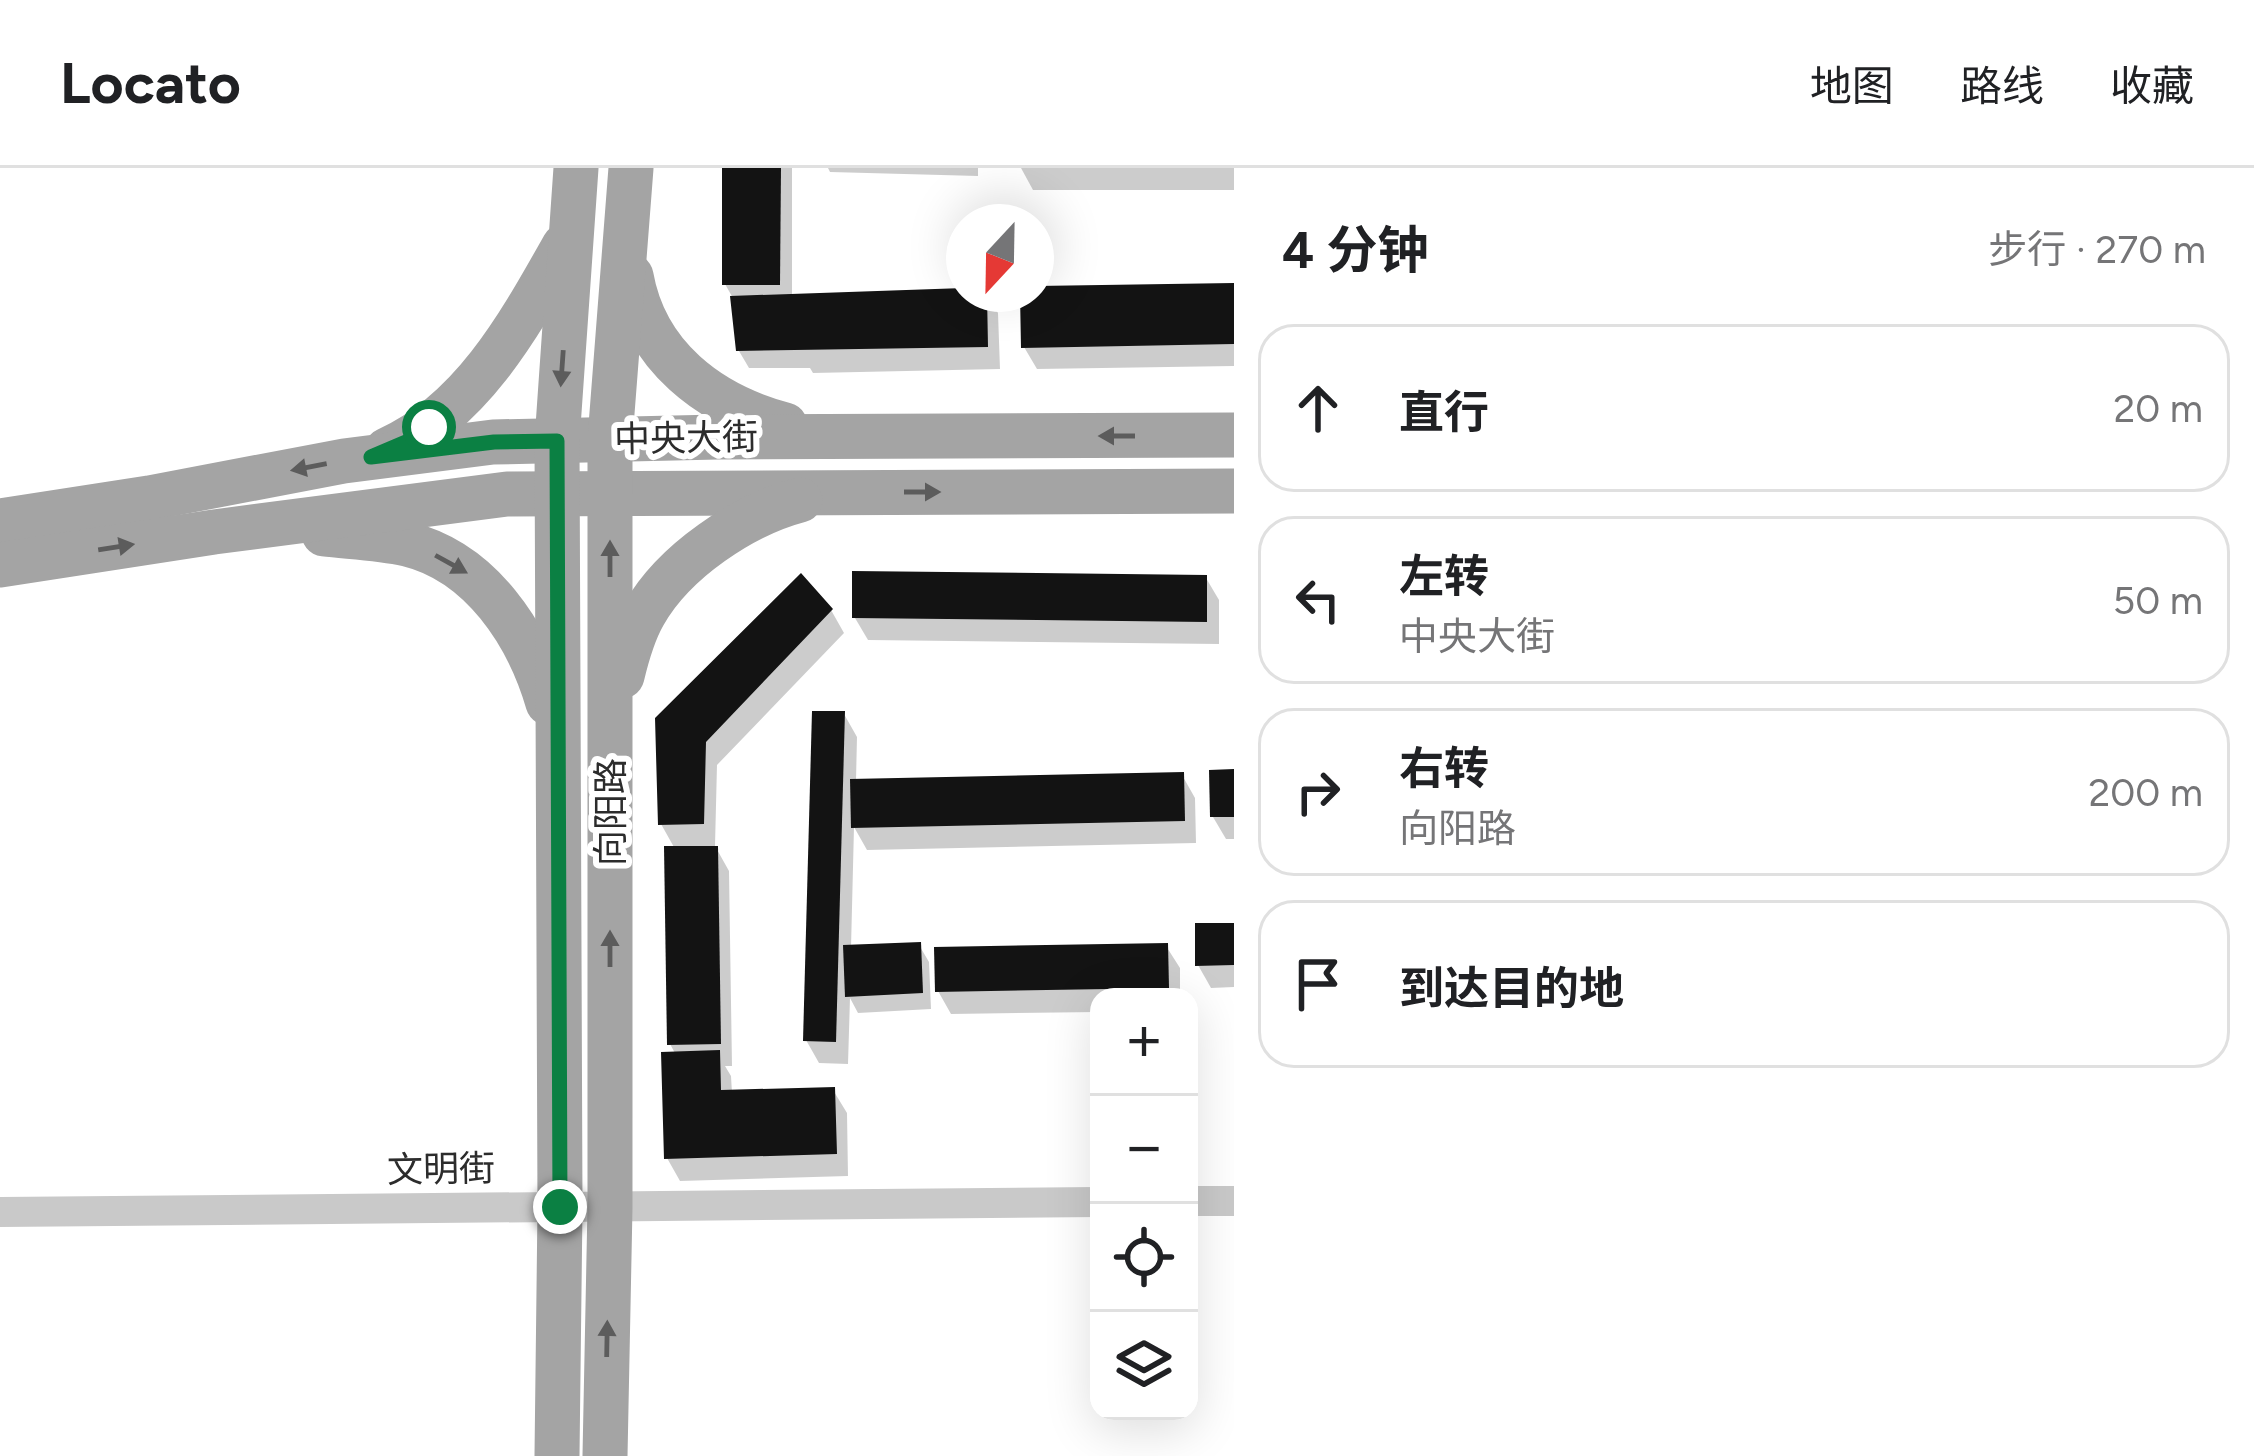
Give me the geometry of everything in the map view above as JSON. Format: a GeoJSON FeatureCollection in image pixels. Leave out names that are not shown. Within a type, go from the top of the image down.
{"type":"FeatureCollection","features":[{"type":"Feature","properties":{"kind":"main road","name":"向阳路"},"geometry":{"type":"LineString","coordinates":[[557,1456],[557,441],[576,168]]}},
{"type":"Feature","properties":{"kind":"main road","name":"向阳路"},"geometry":{"type":"LineString","coordinates":[[605,1456],[610,1207],[610,440],[631,168]]}},
{"type":"Feature","properties":{"kind":"main road"},"geometry":{"type":"LineString","coordinates":[[371,457],[411,440],[476,381],[514,331],[572,233]]}},
{"type":"Feature","properties":{"kind":"main road"},"geometry":{"type":"LineString","coordinates":[[626,237],[639,308],[651,333],[683,374],[761,419],[841,436]]}},
{"type":"Feature","properties":{"kind":"main road","name":"中央大街"},"geometry":{"type":"LineString","coordinates":[[0,521],[371,457],[494,442],[1234,436]]}},
{"type":"Feature","properties":{"kind":"main road","name":"中央大街"},"geometry":{"type":"LineString","coordinates":[[0,565],[507,494],[1234,491]]}},
{"type":"Feature","properties":{"kind":"main road"},"geometry":{"type":"LineString","coordinates":[[610,744],[634,636],[646,610],[664,588],[687,563],[739,526],[768,511],[829,492]]}},
{"type":"Feature","properties":{"kind":"main road"},"geometry":{"type":"LineString","coordinates":[[255,526],[408,544],[470,575],[487,589],[521,638],[545,692],[558,740]]}},
{"type":"Feature","properties":{"kind":"street"},"geometry":{"type":"LineString","coordinates":[[1198,1202],[1234,1201]]}},
{"type":"Feature","properties":{"kind":"street","name":"文明街"},"geometry":{"type":"LineString","coordinates":[[0,1212],[1090,1202]]}},
{"type":"Feature","properties":{"kind":"building"},"geometry":{"type":"Polygon","coordinates":[[[722,168],[781,168],[780,285],[722,285],[722,168]]]}},
{"type":"Feature","properties":{"kind":"building"},"geometry":{"type":"Polygon","coordinates":[[[1234,283],[1234,344],[1021,348],[1020,312],[1054,312],[1054,286],[1234,283]]]}},
{"type":"Feature","properties":{"kind":"building"},"geometry":{"type":"Polygon","coordinates":[[[946,289],[946,312],[987,312],[988,347],[736,351],[730,296],[946,289]]]}},
{"type":"Feature","properties":{"kind":"building"},"geometry":{"type":"Polygon","coordinates":[[[852,571],[1207,575],[1207,622],[852,618],[852,571]]]}},
{"type":"Feature","properties":{"kind":"building"},"geometry":{"type":"Polygon","coordinates":[[[801,573],[833,609],[706,742],[704,824],[658,825],[655,718],[801,573]]]}},
{"type":"Feature","properties":{"kind":"building"},"geometry":{"type":"Polygon","coordinates":[[[812,711],[845,711],[836,1042],[803,1041],[812,711]]]}},
{"type":"Feature","properties":{"kind":"building"},"geometry":{"type":"Polygon","coordinates":[[[1234,769],[1234,817],[1210,817],[1209,770],[1234,769]]]}},
{"type":"Feature","properties":{"kind":"building"},"geometry":{"type":"Polygon","coordinates":[[[1184,772],[1185,821],[851,828],[850,779],[1184,772]]]}},
{"type":"Feature","properties":{"kind":"building"},"geometry":{"type":"Polygon","coordinates":[[[664,846],[718,846],[721,1044],[667,1045],[664,846]]]}},
{"type":"Feature","properties":{"kind":"building"},"geometry":{"type":"Polygon","coordinates":[[[1195,923],[1234,923],[1234,965],[1195,966],[1195,923]]]}},
{"type":"Feature","properties":{"kind":"building"},"geometry":{"type":"Polygon","coordinates":[[[921,942],[923,993],[845,997],[843,945],[921,942]]]}},
{"type":"Feature","properties":{"kind":"building"},"geometry":{"type":"Polygon","coordinates":[[[1168,943],[1169,988],[935,992],[934,947],[1168,943]]]}},
{"type":"Feature","properties":{"kind":"building"},"geometry":{"type":"Polygon","coordinates":[[[720,1050],[721,1090],[835,1087],[837,1154],[664,1159],[661,1052],[720,1050]]]}},
{"type":"Feature","properties":{"kind":"route"},"geometry":{"type":"LineString","coordinates":[[429,427],[371,457],[494,442],[557,441],[560,1207]]}}]}
